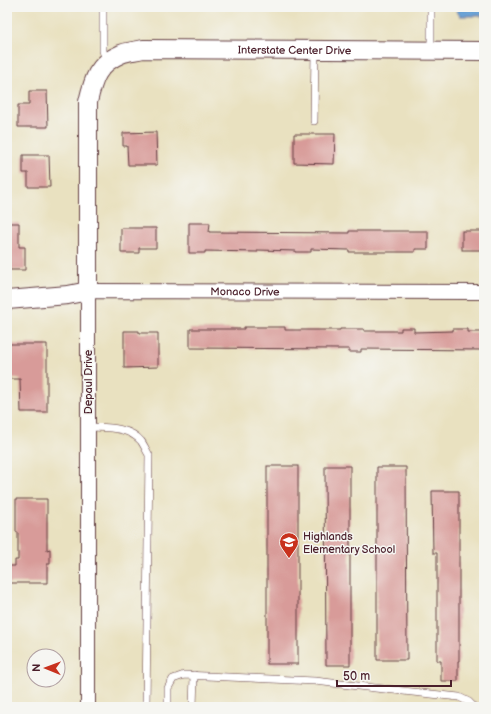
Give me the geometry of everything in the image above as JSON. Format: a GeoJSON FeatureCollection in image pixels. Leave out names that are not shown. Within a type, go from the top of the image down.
{"type":"FeatureCollection","features":[{"type":"Feature","properties":{"kind":"street","name":"Interstate Center Drive"},"geometry":{"type":"LineString","coordinates":[[107,62],[121,54],[143,49],[484,51]]}},
{"type":"Feature","properties":{"kind":"street","name":"Depaul Drive"},"geometry":{"type":"LineString","coordinates":[[88,707],[88,102],[92,84],[98,72],[107,62]]}},
{"type":"Feature","properties":{"kind":"street","name":"Monaco Drive"},"geometry":{"type":"LineString","coordinates":[[7,300],[68,295],[88,291],[484,292]]}},
{"type":"Feature","properties":{"kind":"lane"},"geometry":{"type":"LineString","coordinates":[[103,7],[103,51],[107,62]]}},
{"type":"Feature","properties":{"kind":"lane"},"geometry":{"type":"LineString","coordinates":[[431,7],[431,51]]}},
{"type":"Feature","properties":{"kind":"lane"},"geometry":{"type":"LineString","coordinates":[[314,121],[315,50]]}},
{"type":"Feature","properties":{"kind":"lane"},"geometry":{"type":"LineString","coordinates":[[88,427],[118,429],[132,433],[142,442],[149,455],[146,707]]}},
{"type":"Feature","properties":{"kind":"lane"},"geometry":{"type":"LineString","coordinates":[[168,707],[168,688],[174,679],[184,675],[315,681],[459,697],[469,702],[474,707]]}},
{"type":"Feature","properties":{"kind":"lane"},"geometry":{"type":"LineString","coordinates":[[193,707],[194,675]]}},
{"type":"Feature","properties":{"kind":"water"},"geometry":{"type":"Polygon","coordinates":[[[454,7],[484,7],[484,16],[460,16],[454,7]]]}},
{"type":"Feature","properties":{"kind":"building"},"geometry":{"type":"Polygon","coordinates":[[[29,91],[47,91],[48,127],[18,127],[18,105],[29,105],[29,91]]]}},
{"type":"Feature","properties":{"kind":"building"},"geometry":{"type":"Polygon","coordinates":[[[156,132],[157,165],[128,165],[127,146],[123,146],[123,133],[156,132]]]}},
{"type":"Feature","properties":{"kind":"building"},"geometry":{"type":"Polygon","coordinates":[[[294,134],[335,134],[334,164],[294,163],[294,134]]]}},
{"type":"Feature","properties":{"kind":"building"},"geometry":{"type":"Polygon","coordinates":[[[23,155],[49,155],[50,187],[28,187],[28,173],[23,173],[23,155]]]}},
{"type":"Feature","properties":{"kind":"building"},"geometry":{"type":"Polygon","coordinates":[[[7,223],[19,223],[19,247],[25,247],[25,270],[7,270],[7,223]]]}},
{"type":"Feature","properties":{"kind":"building"},"geometry":{"type":"Polygon","coordinates":[[[189,223],[210,223],[209,232],[349,233],[349,231],[428,231],[428,249],[415,249],[415,252],[349,252],[349,250],[311,249],[311,252],[258,250],[258,252],[205,251],[205,253],[189,253],[189,223]]]}},
{"type":"Feature","properties":{"kind":"building"},"geometry":{"type":"Polygon","coordinates":[[[121,228],[156,228],[156,248],[139,248],[139,253],[121,253],[121,228]]]}},
{"type":"Feature","properties":{"kind":"building"},"geometry":{"type":"Polygon","coordinates":[[[462,231],[484,231],[484,250],[462,250],[462,231]]]}},
{"type":"Feature","properties":{"kind":"building"},"geometry":{"type":"Polygon","coordinates":[[[244,327],[285,327],[285,330],[364,329],[364,331],[401,331],[401,328],[414,328],[414,332],[468,329],[468,332],[484,332],[484,350],[361,349],[361,352],[349,352],[349,349],[190,348],[190,329],[244,329],[244,327]]]}},
{"type":"Feature","properties":{"kind":"building"},"geometry":{"type":"Polygon","coordinates":[[[124,331],[158,333],[158,367],[124,368],[124,331]]]}},
{"type":"Feature","properties":{"kind":"building"},"geometry":{"type":"Polygon","coordinates":[[[7,344],[47,344],[47,412],[21,412],[20,379],[7,379],[7,344]]]}},
{"type":"Feature","properties":{"kind":"building"},"geometry":{"type":"Polygon","coordinates":[[[267,466],[298,466],[298,664],[267,664],[267,466]]]}},
{"type":"Feature","properties":{"kind":"building"},"geometry":{"type":"Polygon","coordinates":[[[325,466],[350,466],[350,665],[326,665],[325,466]]]}},
{"type":"Feature","properties":{"kind":"building"},"geometry":{"type":"Polygon","coordinates":[[[377,467],[406,467],[407,660],[377,660],[377,467]]]}},
{"type":"Feature","properties":{"kind":"building"},"geometry":{"type":"Polygon","coordinates":[[[432,491],[459,491],[458,681],[441,681],[441,661],[437,661],[437,553],[433,553],[432,491]]]}},
{"type":"Feature","properties":{"kind":"building"},"geometry":{"type":"Polygon","coordinates":[[[16,499],[47,499],[47,550],[50,549],[50,564],[47,564],[47,583],[7,583],[7,566],[15,566],[15,560],[18,560],[16,499]]]}},
{"type":"Feature","properties":{"kind":"place","name":"Highlands Elementary School"},"geometry":{"type":"Point","coordinates":[289,559]}}]}
